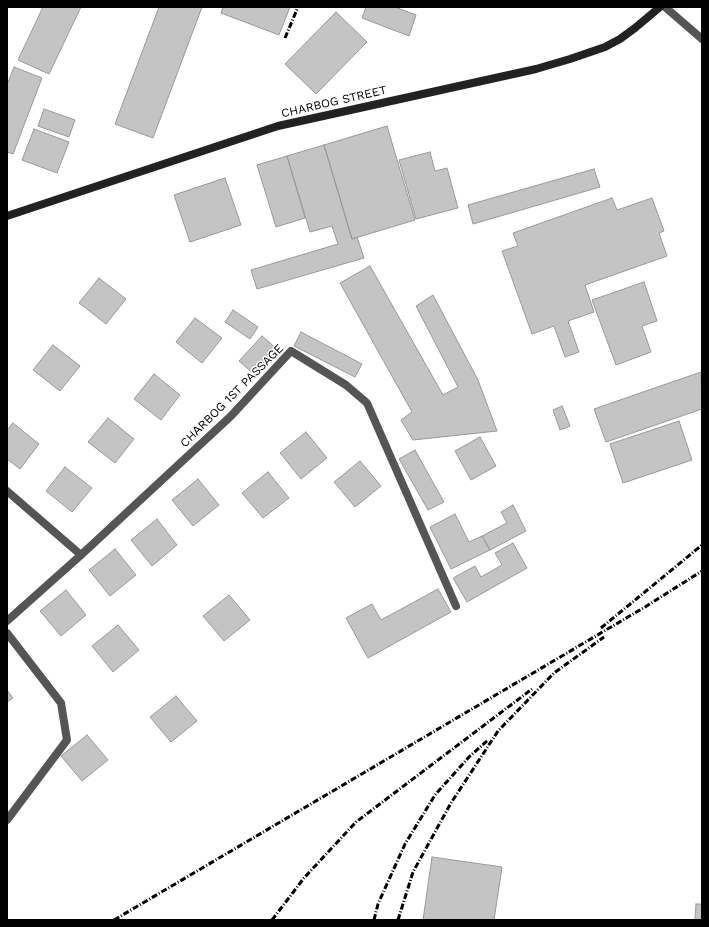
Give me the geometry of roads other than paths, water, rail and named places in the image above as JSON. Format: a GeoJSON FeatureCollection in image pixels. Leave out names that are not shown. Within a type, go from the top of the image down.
{"type":"FeatureCollection","features":[{"type":"Feature","properties":{"kind":"street","name":"CHARBOG STREET"},"geometry":{"type":"LineString","coordinates":[[7,216],[278,126],[536,69],[570,59],[605,46],[620,38],[635,28],[660,7]]}},
{"type":"Feature","properties":{"kind":"street"},"geometry":{"type":"LineString","coordinates":[[665,7],[702,40]]}},
{"type":"Feature","properties":{"kind":"street","name":"CHАRBOG 1ST PASSAGE"},"geometry":{"type":"LineString","coordinates":[[7,621],[81,555],[231,416],[292,351],[346,385],[367,403],[456,606]]}},
{"type":"Feature","properties":{"kind":"street"},"geometry":{"type":"LineString","coordinates":[[7,491],[81,555]]}},
{"type":"Feature","properties":{"kind":"street"},"geometry":{"type":"LineString","coordinates":[[7,633],[61,703],[67,740],[7,820]]}},
{"type":"Feature","properties":{"kind":"railway"},"geometry":{"type":"LineString","coordinates":[[285,38],[298,7]]}},
{"type":"Feature","properties":{"kind":"railway"},"geometry":{"type":"LineString","coordinates":[[601,628],[702,545]]}},
{"type":"Feature","properties":{"kind":"railway"},"geometry":{"type":"LineString","coordinates":[[114,920],[645,607],[702,571]]}},
{"type":"Feature","properties":{"kind":"railway"},"geometry":{"type":"LineString","coordinates":[[398,920],[413,872],[451,803],[498,731],[554,673],[604,637]]}},
{"type":"Feature","properties":{"kind":"railway"},"geometry":{"type":"LineString","coordinates":[[272,920],[304,878],[356,822],[532,689]]}},
{"type":"Feature","properties":{"kind":"railway"},"geometry":{"type":"LineString","coordinates":[[374,920],[378,904],[405,844],[435,795],[469,757],[488,740]]}}]}
